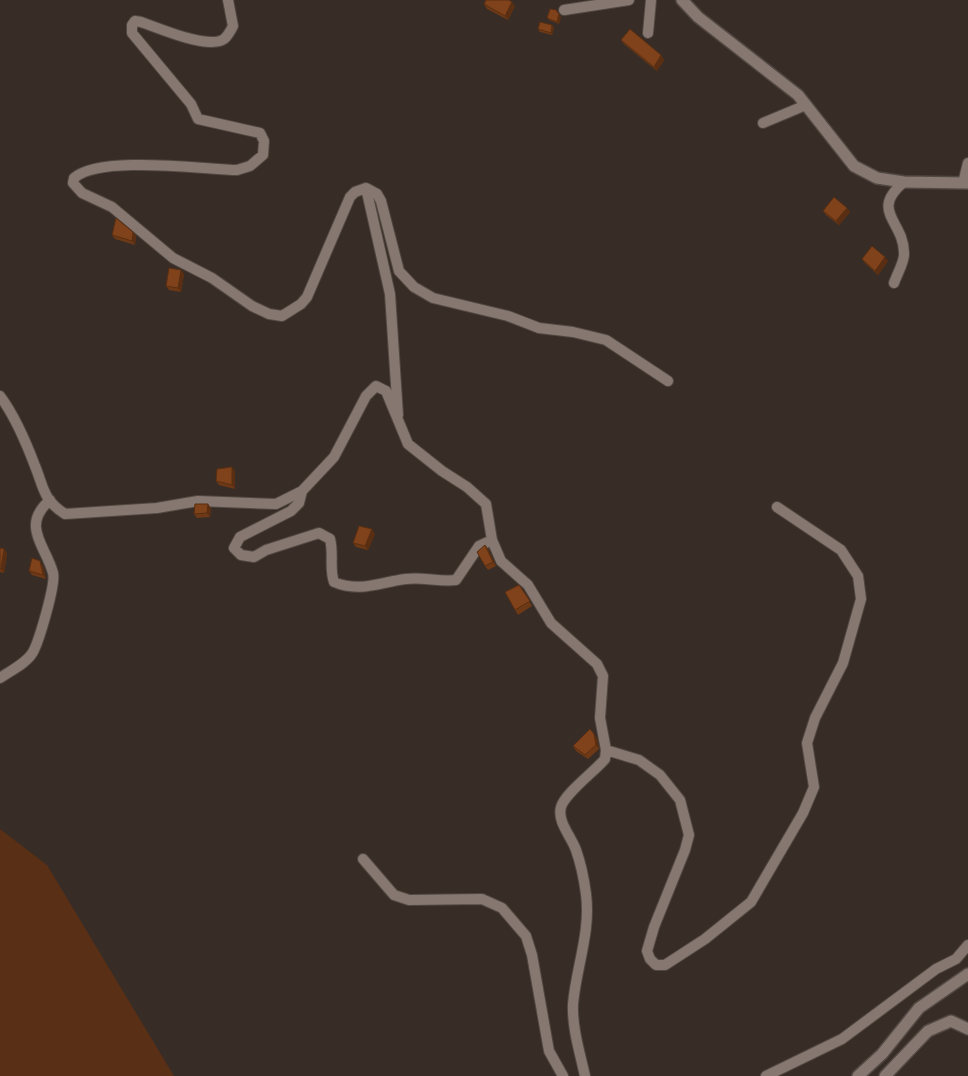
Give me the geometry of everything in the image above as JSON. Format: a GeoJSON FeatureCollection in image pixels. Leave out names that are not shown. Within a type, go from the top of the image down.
{"type":"FeatureCollection","features":[{"type":"Feature","properties":{"kind":"street"},"geometry":{"type":"LineString","coordinates":[[228,0],[233,26],[225,39],[214,43],[188,38],[135,21],[132,25],[132,33],[191,104],[198,119],[260,133],[264,141],[263,155],[250,166],[237,170],[117,165],[95,168],[81,172],[74,178],[73,183],[82,193],[112,207],[173,258],[212,278],[252,306],[269,314],[282,316],[307,297],[350,198],[355,192],[366,188],[377,194],[381,201],[399,271],[414,288],[434,298],[508,316],[539,328],[573,332],[606,340],[668,380]]}},
{"type":"Feature","properties":{"kind":"street"},"geometry":{"type":"LineString","coordinates":[[564,10],[629,0]]}},
{"type":"Feature","properties":{"kind":"street"},"geometry":{"type":"LineString","coordinates":[[648,33],[651,0]]}},
{"type":"Feature","properties":{"kind":"street"},"geometry":{"type":"LineString","coordinates":[[682,0],[698,17],[798,95],[854,166],[877,178],[904,182],[965,183],[968,163]]}},
{"type":"Feature","properties":{"kind":"street"},"geometry":{"type":"LineString","coordinates":[[763,123],[806,105]]}},
{"type":"Feature","properties":{"kind":"street"},"geometry":{"type":"LineString","coordinates":[[894,283],[905,254],[888,206],[892,192],[904,182]]}},
{"type":"Feature","properties":{"kind":"street"},"geometry":{"type":"LineString","coordinates":[[366,188],[390,294],[399,424]]}},
{"type":"Feature","properties":{"kind":"street"},"geometry":{"type":"LineString","coordinates":[[0,396],[9,408],[36,466],[44,494],[65,514],[86,514],[198,501],[276,504],[302,491],[334,457],[366,396],[376,386],[386,391],[408,444],[442,471],[467,487],[486,504],[492,540],[501,561],[528,585],[551,623],[597,664],[603,676],[600,718],[606,750],[605,759],[565,799],[560,808],[561,821],[575,848],[584,880],[587,901],[584,945],[573,1005],[576,1039],[585,1076]]}},
{"type":"Feature","properties":{"kind":"street"},"geometry":{"type":"LineString","coordinates":[[302,491],[299,503],[292,511],[240,536],[234,548],[241,555],[254,557],[266,550],[319,534],[330,539],[332,550],[331,575],[334,582],[363,588],[407,579],[445,582],[456,580],[479,546],[492,540]]}},
{"type":"Feature","properties":{"kind":"street"},"geometry":{"type":"LineString","coordinates":[[0,678],[33,652],[54,587],[54,574],[37,540],[36,519],[41,508],[50,500]]}},
{"type":"Feature","properties":{"kind":"street"},"geometry":{"type":"LineString","coordinates":[[606,750],[639,760],[660,775],[680,800],[689,836],[686,850],[654,927],[647,951],[650,960],[665,966],[705,939],[750,902],[803,813],[814,787],[807,743],[815,718],[843,663],[861,599],[858,576],[841,550],[777,507]]}},
{"type":"Feature","properties":{"kind":"street"},"geometry":{"type":"LineString","coordinates":[[364,859],[394,895],[409,900],[482,899],[502,908],[526,936],[532,955],[548,1051],[563,1076]]}},
{"type":"Feature","properties":{"kind":"street"},"geometry":{"type":"LineString","coordinates":[[766,1076],[842,1039],[936,969],[956,959],[968,945]]}},
{"type":"Feature","properties":{"kind":"street"},"geometry":{"type":"LineString","coordinates":[[858,1076],[882,1054],[919,1008],[968,974]]}},
{"type":"Feature","properties":{"kind":"street"},"geometry":{"type":"LineString","coordinates":[[885,1076],[928,1031],[951,1021],[968,1029]]}},
{"type":"Feature","properties":{"kind":"shaded area"},"geometry":{"type":"Polygon","coordinates":[[[0,829],[47,865],[174,1076],[0,1076],[0,829]]]}},
{"type":"Feature","properties":{"kind":"building"},"geometry":{"type":"Polygon","coordinates":[[[486,0],[509,0],[512,2],[505,16],[484,4],[486,0]]]}},
{"type":"Feature","properties":{"kind":"building"},"geometry":{"type":"Polygon","coordinates":[[[550,9],[556,10],[559,14],[557,22],[547,18],[550,9]]]}},
{"type":"Feature","properties":{"kind":"building"},"geometry":{"type":"Polygon","coordinates":[[[540,22],[552,25],[551,33],[538,29],[540,22]]]}},
{"type":"Feature","properties":{"kind":"building"},"geometry":{"type":"Polygon","coordinates":[[[630,29],[661,55],[654,67],[621,40],[630,29]]]}},
{"type":"Feature","properties":{"kind":"building"},"geometry":{"type":"Polygon","coordinates":[[[834,197],[847,208],[836,221],[823,211],[834,197]]]}},
{"type":"Feature","properties":{"kind":"building"},"geometry":{"type":"Polygon","coordinates":[[[116,218],[133,232],[132,241],[112,235],[116,218]]]}},
{"type":"Feature","properties":{"kind":"building"},"geometry":{"type":"Polygon","coordinates":[[[872,246],[885,257],[875,271],[862,259],[872,246]]]}},
{"type":"Feature","properties":{"kind":"building"},"geometry":{"type":"Polygon","coordinates":[[[169,268],[181,270],[178,288],[166,286],[169,268]]]}},
{"type":"Feature","properties":{"kind":"building"},"geometry":{"type":"Polygon","coordinates":[[[232,467],[232,485],[216,481],[217,469],[232,467]]]}},
{"type":"Feature","properties":{"kind":"building"},"geometry":{"type":"Polygon","coordinates":[[[195,504],[208,504],[207,513],[194,514],[195,504]]]}},
{"type":"Feature","properties":{"kind":"building"},"geometry":{"type":"Polygon","coordinates":[[[359,526],[372,529],[365,546],[353,543],[359,526]]]}},
{"type":"Feature","properties":{"kind":"building"},"geometry":{"type":"Polygon","coordinates":[[[485,545],[493,562],[485,566],[477,552],[485,545]]]}},
{"type":"Feature","properties":{"kind":"building"},"geometry":{"type":"Polygon","coordinates":[[[0,548],[4,549],[1,569],[0,569],[0,548]]]}},
{"type":"Feature","properties":{"kind":"building"},"geometry":{"type":"Polygon","coordinates":[[[32,558],[40,561],[43,575],[29,571],[32,558]]]}},
{"type":"Feature","properties":{"kind":"building"},"geometry":{"type":"Polygon","coordinates":[[[519,585],[530,601],[515,610],[505,592],[519,585]]]}},
{"type":"Feature","properties":{"kind":"building"},"geometry":{"type":"Polygon","coordinates":[[[590,729],[594,734],[596,745],[585,755],[573,746],[590,729]]]}}]}
